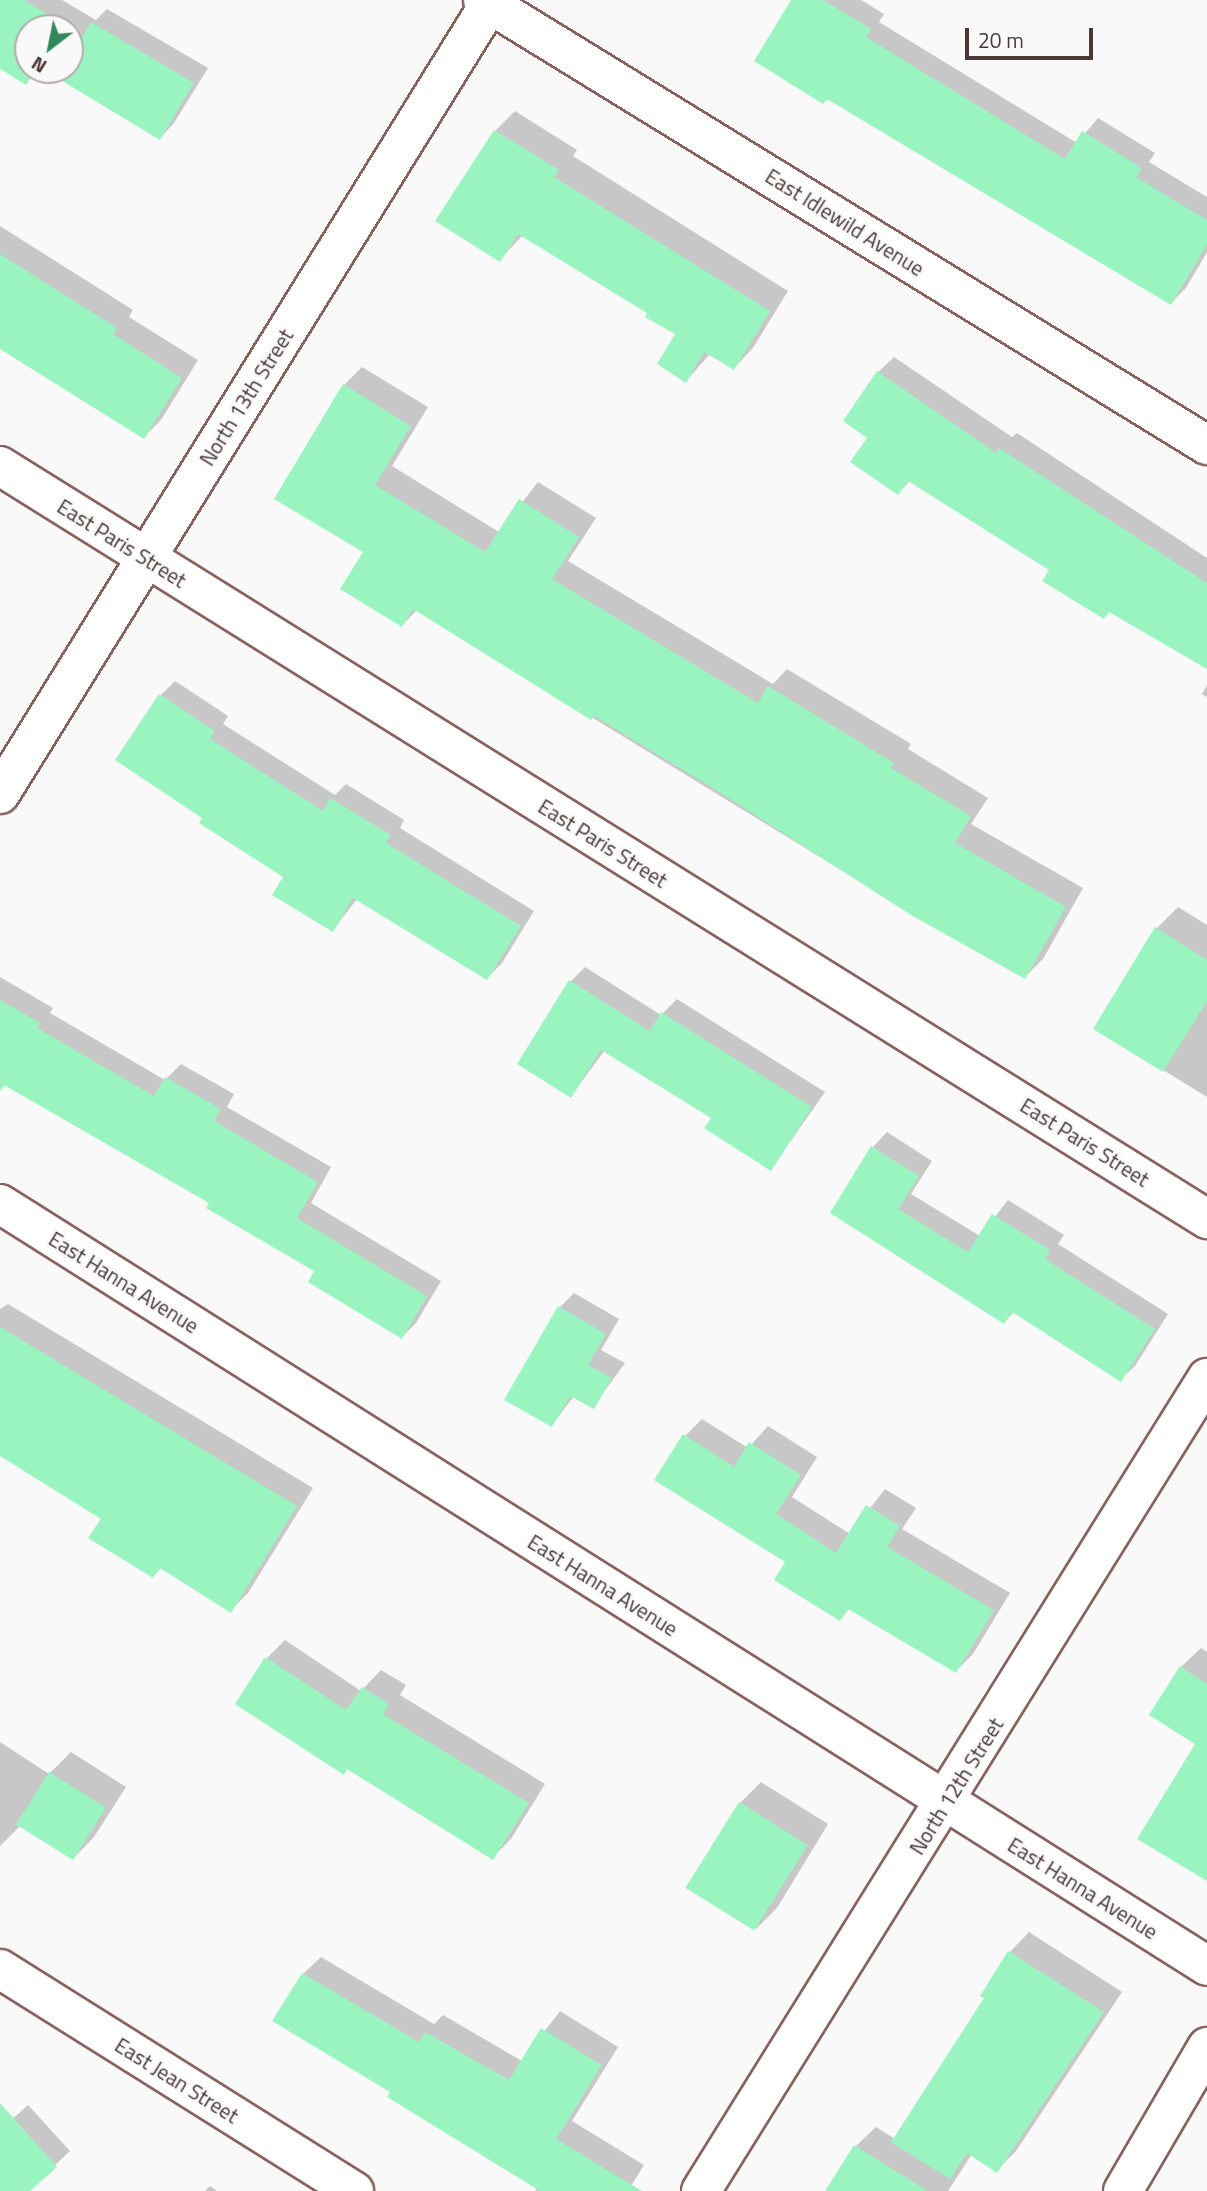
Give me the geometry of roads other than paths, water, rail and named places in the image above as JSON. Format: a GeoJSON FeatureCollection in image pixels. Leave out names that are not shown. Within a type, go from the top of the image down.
{"type":"FeatureCollection","features":[{"type":"Feature","properties":{"kind":"street","name":"East Idlewild Avenue"},"geometry":{"type":"LineString","coordinates":[[488,1],[1207,445]]}},
{"type":"Feature","properties":{"kind":"street","name":"North 13th Street"},"geometry":{"type":"LineString","coordinates":[[0,794],[488,1]]}},
{"type":"Feature","properties":{"kind":"street","name":"East Paris Street"},"geometry":{"type":"LineString","coordinates":[[0,466],[1207,1219]]}},
{"type":"Feature","properties":{"kind":"street","name":"East Hanna Avenue"},"geometry":{"type":"LineString","coordinates":[[0,1203],[1207,1966]]}},
{"type":"Feature","properties":{"kind":"street","name":"North 12th Street"},"geometry":{"type":"LineString","coordinates":[[701,2191],[947,1803],[1207,1378]]}},
{"type":"Feature","properties":{"kind":"street","name":"East Jean Street"},"geometry":{"type":"LineString","coordinates":[[0,1969],[354,2191]]}},
{"type":"Feature","properties":{"kind":"street"},"geometry":{"type":"LineString","coordinates":[[1123,2191],[1207,2047]]}}]}
